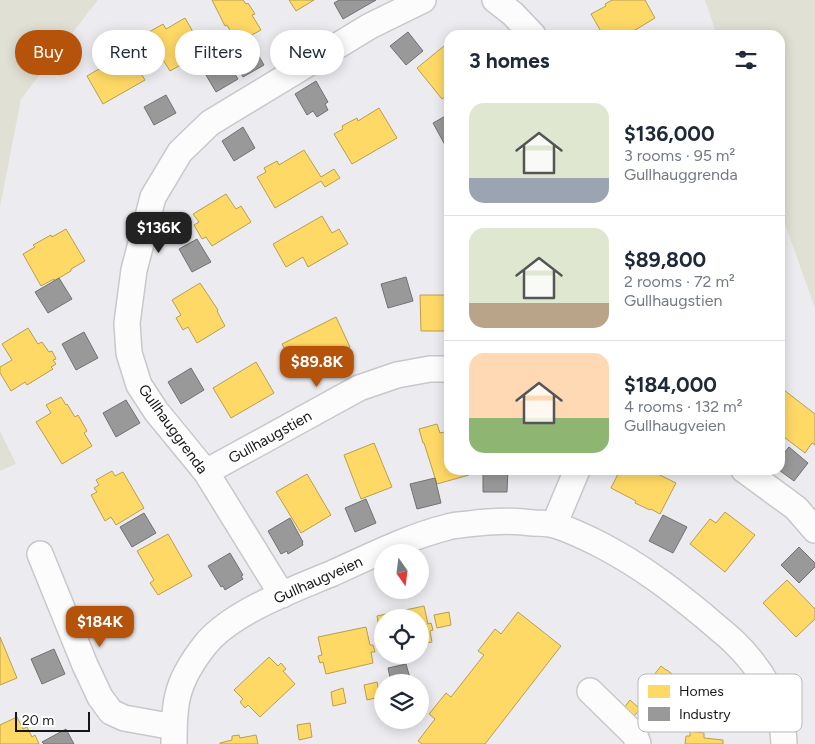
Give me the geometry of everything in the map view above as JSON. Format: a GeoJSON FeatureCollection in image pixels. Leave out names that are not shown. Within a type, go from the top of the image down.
{"type":"FeatureCollection","features":[{"type":"Feature","properties":{"kind":"street","name":"Gullhauggrenda"},"geometry":{"type":"LineString","coordinates":[[282,595],[206,472],[156,411],[139,385],[129,353],[127,323],[134,270],[153,198],[180,152],[210,123],[370,26],[423,0]]}},
{"type":"Feature","properties":{"kind":"street"},"geometry":{"type":"LineString","coordinates":[[495,0],[513,14],[528,30]]}},
{"type":"Feature","properties":{"kind":"street","name":"Gullhaugstien"},"geometry":{"type":"LineString","coordinates":[[206,472],[359,388],[397,375],[444,369]]}},
{"type":"Feature","properties":{"kind":"street"},"geometry":{"type":"LineString","coordinates":[[554,525],[575,475]]}},
{"type":"Feature","properties":{"kind":"street"},"geometry":{"type":"LineString","coordinates":[[751,475],[796,508],[815,530]]}},
{"type":"Feature","properties":{"kind":"street","name":"Gullhaugveien"},"geometry":{"type":"LineString","coordinates":[[40,554],[100,697],[112,712],[174,735],[178,695],[189,669],[206,644],[224,627],[247,612],[282,595],[410,538],[450,526],[492,520],[554,525],[584,536],[612,550],[642,568],[684,599],[733,641],[760,674]]}},
{"type":"Feature","properties":{"kind":"street"},"geometry":{"type":"LineString","coordinates":[[590,692],[635,735],[638,744]]}},
{"type":"Feature","properties":{"kind":"shaded area"},"geometry":{"type":"Polygon","coordinates":[[[0,0],[98,0],[75,30],[15,30],[15,75],[40,75],[21,99],[0,207],[0,0]]]}},
{"type":"Feature","properties":{"kind":"shaded area"},"geometry":{"type":"Polygon","coordinates":[[[705,0],[815,0],[815,308],[785,224],[785,30],[715,30],[705,0]]]}},
{"type":"Feature","properties":{"kind":"shaded area"},"geometry":{"type":"Polygon","coordinates":[[[0,431],[16,464],[0,471],[0,431]]]}},
{"type":"Feature","properties":{"kind":"building: Homes"},"geometry":{"type":"Polygon","coordinates":[[[212,0],[243,0],[246,4],[248,3],[255,14],[252,15],[261,30],[230,30],[227,25],[225,26],[212,0]]]}},
{"type":"Feature","properties":{"kind":"building: Homes"},"geometry":{"type":"Polygon","coordinates":[[[289,0],[314,0],[296,11],[289,0]]]}},
{"type":"Feature","properties":{"kind":"building: Homes"},"geometry":{"type":"Polygon","coordinates":[[[612,0],[645,0],[655,18],[635,30],[600,30],[591,14],[606,6],[605,4],[612,0]]]}},
{"type":"Feature","properties":{"kind":"building: Homes"},"geometry":{"type":"Polygon","coordinates":[[[185,18],[192,30],[175,30],[175,68],[170,71],[165,63],[165,30],[152,30],[163,24],[166,29],[185,18]]]}},
{"type":"Feature","properties":{"kind":"building: Homes"},"geometry":{"type":"Polygon","coordinates":[[[444,46],[444,98],[442,99],[417,68],[444,46]]]}},
{"type":"Feature","properties":{"kind":"building: Homes"},"geometry":{"type":"Polygon","coordinates":[[[92,73],[92,75],[142,75],[145,80],[103,104],[87,76],[92,73]]]}},
{"type":"Feature","properties":{"kind":"building: Homes"},"geometry":{"type":"Polygon","coordinates":[[[379,108],[397,138],[352,164],[334,134],[343,129],[342,126],[357,118],[358,121],[379,108]]]}},
{"type":"Feature","properties":{"kind":"building: Homes"},"geometry":{"type":"Polygon","coordinates":[[[304,150],[321,177],[334,169],[340,178],[325,187],[321,181],[275,208],[257,177],[266,172],[264,168],[277,161],[279,165],[304,150]]]}},
{"type":"Feature","properties":{"kind":"building: Homes"},"geometry":{"type":"Polygon","coordinates":[[[226,194],[236,209],[241,206],[251,222],[212,246],[206,237],[202,239],[194,225],[199,222],[193,214],[226,194]]]}},
{"type":"Feature","properties":{"kind":"building: Homes"},"geometry":{"type":"Polygon","coordinates":[[[322,216],[332,233],[339,229],[348,244],[308,267],[303,257],[286,267],[273,244],[322,216]]]}},
{"type":"Feature","properties":{"kind":"building: Homes"},"geometry":{"type":"Polygon","coordinates":[[[66,229],[85,261],[54,281],[54,279],[41,286],[23,254],[35,247],[33,245],[66,229]]]}},
{"type":"Feature","properties":{"kind":"building: Homes"},"geometry":{"type":"Polygon","coordinates":[[[200,283],[218,310],[225,326],[197,343],[188,327],[183,330],[176,318],[181,315],[172,300],[200,283]]]}},
{"type":"Feature","properties":{"kind":"building: Homes"},"geometry":{"type":"Polygon","coordinates":[[[420,295],[444,295],[444,331],[421,331],[420,295]]]}},
{"type":"Feature","properties":{"kind":"building: Homes"},"geometry":{"type":"Polygon","coordinates":[[[336,317],[350,347],[337,354],[338,356],[297,374],[282,344],[336,317]]]}},
{"type":"Feature","properties":{"kind":"building: Homes"},"geometry":{"type":"Polygon","coordinates":[[[28,328],[38,344],[42,342],[49,352],[52,351],[56,359],[53,360],[56,364],[51,367],[53,369],[27,385],[25,382],[11,391],[0,373],[0,367],[12,360],[2,344],[28,328]]]}},
{"type":"Feature","properties":{"kind":"building: Homes"},"geometry":{"type":"Polygon","coordinates":[[[256,362],[274,393],[231,418],[213,388],[256,362]]]}},
{"type":"Feature","properties":{"kind":"building: Homes"},"geometry":{"type":"Polygon","coordinates":[[[785,391],[815,414],[815,445],[812,443],[805,453],[785,438],[785,391]]]}},
{"type":"Feature","properties":{"kind":"building: Homes"},"geometry":{"type":"Polygon","coordinates":[[[61,397],[75,417],[78,415],[87,431],[84,433],[92,446],[62,464],[36,422],[51,413],[46,405],[61,397]]]}},
{"type":"Feature","properties":{"kind":"building: Homes"},"geometry":{"type":"Polygon","coordinates":[[[437,424],[440,433],[444,432],[444,475],[469,475],[437,484],[419,429],[437,424]]]}},
{"type":"Feature","properties":{"kind":"building: Homes"},"geometry":{"type":"Polygon","coordinates":[[[374,443],[392,487],[361,499],[344,455],[374,443]]]}},
{"type":"Feature","properties":{"kind":"building: Homes"},"geometry":{"type":"Polygon","coordinates":[[[112,471],[115,476],[123,472],[144,508],[116,525],[111,517],[105,521],[91,495],[97,492],[94,488],[99,485],[96,480],[112,471]]]}},
{"type":"Feature","properties":{"kind":"building: Homes"},"geometry":{"type":"Polygon","coordinates":[[[307,474],[331,515],[301,533],[276,492],[307,474]]]}},
{"type":"Feature","properties":{"kind":"building: Homes"},"geometry":{"type":"Polygon","coordinates":[[[618,475],[660,475],[676,483],[660,514],[635,503],[636,501],[611,488],[618,475]]]}},
{"type":"Feature","properties":{"kind":"building: Homes"},"geometry":{"type":"Polygon","coordinates":[[[725,512],[755,535],[725,572],[690,544],[710,519],[716,523],[725,512]]]}},
{"type":"Feature","properties":{"kind":"building: Homes"},"geometry":{"type":"Polygon","coordinates":[[[168,534],[192,576],[158,595],[150,583],[154,580],[137,551],[168,534]]]}},
{"type":"Feature","properties":{"kind":"building: Homes"},"geometry":{"type":"Polygon","coordinates":[[[787,580],[815,609],[815,619],[796,637],[763,603],[787,580]]]}},
{"type":"Feature","properties":{"kind":"building: Homes"},"geometry":{"type":"Polygon","coordinates":[[[424,606],[425,609],[410,609],[424,606]]]}},
{"type":"Feature","properties":{"kind":"building: Homes"},"geometry":{"type":"Polygon","coordinates":[[[449,612],[451,625],[437,628],[434,615],[449,612]]]}},
{"type":"Feature","properties":{"kind":"building: Homes"},"geometry":{"type":"Polygon","coordinates":[[[518,612],[561,646],[485,744],[422,744],[418,741],[435,719],[429,714],[446,693],[451,697],[484,655],[478,651],[495,629],[501,634],[518,612]]]}},
{"type":"Feature","properties":{"kind":"building: Homes"},"geometry":{"type":"Polygon","coordinates":[[[431,623],[433,630],[430,631],[432,642],[429,642],[429,624],[431,623]]]}},
{"type":"Feature","properties":{"kind":"building: Homes"},"geometry":{"type":"Polygon","coordinates":[[[366,627],[370,645],[373,645],[374,648],[374,652],[371,652],[373,663],[326,674],[323,662],[320,663],[318,656],[322,655],[318,637],[366,627]]]}},
{"type":"Feature","properties":{"kind":"building: Homes"},"geometry":{"type":"Polygon","coordinates":[[[0,637],[17,678],[0,685],[0,637]]]}},
{"type":"Feature","properties":{"kind":"building: Homes"},"geometry":{"type":"Polygon","coordinates":[[[269,657],[278,666],[281,663],[286,669],[283,671],[295,684],[260,717],[248,705],[245,708],[240,702],[243,699],[234,690],[269,657]]]}},
{"type":"Feature","properties":{"kind":"building: Homes"},"geometry":{"type":"Polygon","coordinates":[[[661,666],[672,674],[655,674],[661,666]]]}},
{"type":"Feature","properties":{"kind":"building: Homes"},"geometry":{"type":"Polygon","coordinates":[[[374,683],[374,698],[367,700],[364,685],[374,683]]]}},
{"type":"Feature","properties":{"kind":"building: Homes"},"geometry":{"type":"Polygon","coordinates":[[[343,688],[346,703],[333,706],[331,692],[343,688]]]}},
{"type":"Feature","properties":{"kind":"building: Homes"},"geometry":{"type":"Polygon","coordinates":[[[630,700],[638,707],[638,711],[634,716],[624,708],[630,700]]]}},
{"type":"Feature","properties":{"kind":"building: Homes"},"geometry":{"type":"Polygon","coordinates":[[[17,717],[23,729],[27,727],[32,737],[35,735],[39,744],[0,744],[0,725],[17,717]]]}},
{"type":"Feature","properties":{"kind":"building: Homes"},"geometry":{"type":"Polygon","coordinates":[[[310,723],[312,737],[299,740],[297,725],[310,723]]]}},
{"type":"Feature","properties":{"kind":"building: Homes"},"geometry":{"type":"Polygon","coordinates":[[[690,732],[704,733],[704,738],[723,740],[723,744],[685,744],[686,736],[690,736],[690,732]]]}},
{"type":"Feature","properties":{"kind":"building: Homes"},"geometry":{"type":"Polygon","coordinates":[[[239,735],[240,738],[256,735],[258,744],[220,744],[232,740],[232,736],[239,735]]]}},
{"type":"Feature","properties":{"kind":"building: Industry"},"geometry":{"type":"Polygon","coordinates":[[[339,0],[376,0],[343,19],[334,3],[339,0]]]}},
{"type":"Feature","properties":{"kind":"building: Industry"},"geometry":{"type":"Polygon","coordinates":[[[408,32],[423,51],[406,65],[390,46],[408,32]]]}},
{"type":"Feature","properties":{"kind":"building: Industry"},"geometry":{"type":"Polygon","coordinates":[[[260,58],[264,65],[260,67],[260,58]]]}},
{"type":"Feature","properties":{"kind":"building: Industry"},"geometry":{"type":"Polygon","coordinates":[[[206,75],[235,75],[238,79],[216,92],[206,75]]]}},
{"type":"Feature","properties":{"kind":"building: Industry"},"geometry":{"type":"Polygon","coordinates":[[[316,81],[328,102],[325,104],[328,110],[317,117],[313,111],[307,115],[295,94],[316,81]]]}},
{"type":"Feature","properties":{"kind":"building: Industry"},"geometry":{"type":"Polygon","coordinates":[[[166,95],[176,113],[154,125],[144,107],[166,95]]]}},
{"type":"Feature","properties":{"kind":"building: Industry"},"geometry":{"type":"Polygon","coordinates":[[[444,117],[444,143],[433,123],[444,117]]]}},
{"type":"Feature","properties":{"kind":"building: Industry"},"geometry":{"type":"Polygon","coordinates":[[[243,127],[255,148],[234,161],[222,141],[243,127]]]}},
{"type":"Feature","properties":{"kind":"building: Industry"},"geometry":{"type":"Polygon","coordinates":[[[197,239],[211,262],[192,272],[179,249],[197,239]]]}},
{"type":"Feature","properties":{"kind":"building: Industry"},"geometry":{"type":"Polygon","coordinates":[[[406,277],[413,301],[388,308],[381,284],[406,277]]]}},
{"type":"Feature","properties":{"kind":"building: Industry"},"geometry":{"type":"Polygon","coordinates":[[[59,278],[72,299],[48,313],[35,292],[59,278]]]}},
{"type":"Feature","properties":{"kind":"building: Industry"},"geometry":{"type":"Polygon","coordinates":[[[84,332],[98,358],[76,370],[62,344],[84,332]]]}},
{"type":"Feature","properties":{"kind":"building: Industry"},"geometry":{"type":"Polygon","coordinates":[[[191,368],[204,390],[181,404],[168,382],[191,368]]]}},
{"type":"Feature","properties":{"kind":"building: Industry"},"geometry":{"type":"Polygon","coordinates":[[[126,400],[140,423],[116,437],[103,413],[126,400]]]}},
{"type":"Feature","properties":{"kind":"building: Industry"},"geometry":{"type":"Polygon","coordinates":[[[789,447],[808,463],[794,481],[785,474],[785,452],[789,447]]]}},
{"type":"Feature","properties":{"kind":"building: Industry"},"geometry":{"type":"Polygon","coordinates":[[[483,475],[508,475],[507,492],[483,492],[483,475]]]}},
{"type":"Feature","properties":{"kind":"building: Industry"},"geometry":{"type":"Polygon","coordinates":[[[435,478],[441,503],[417,509],[410,484],[435,478]]]}},
{"type":"Feature","properties":{"kind":"building: Industry"},"geometry":{"type":"Polygon","coordinates":[[[366,499],[376,523],[355,532],[345,508],[366,499]]]}},
{"type":"Feature","properties":{"kind":"building: Industry"},"geometry":{"type":"Polygon","coordinates":[[[144,513],[156,533],[132,547],[120,527],[144,513]]]}},
{"type":"Feature","properties":{"kind":"building: Industry"},"geometry":{"type":"Polygon","coordinates":[[[663,515],[687,527],[673,553],[649,541],[663,515]]]}},
{"type":"Feature","properties":{"kind":"building: Industry"},"geometry":{"type":"Polygon","coordinates":[[[290,518],[303,545],[288,554],[287,551],[281,554],[268,531],[290,518]]]}},
{"type":"Feature","properties":{"kind":"building: Industry"},"geometry":{"type":"Polygon","coordinates":[[[799,547],[815,563],[815,567],[799,583],[781,565],[799,547]]]}},
{"type":"Feature","properties":{"kind":"building: Industry"},"geometry":{"type":"Polygon","coordinates":[[[230,553],[243,575],[241,576],[243,579],[225,590],[223,586],[221,587],[208,566],[230,553]]]}},
{"type":"Feature","properties":{"kind":"building: Industry"},"geometry":{"type":"Polygon","coordinates":[[[54,649],[65,674],[42,684],[31,659],[54,649]]]}},
{"type":"Feature","properties":{"kind":"building: Industry"},"geometry":{"type":"Polygon","coordinates":[[[406,664],[409,674],[389,674],[388,668],[406,664]]]}},
{"type":"Feature","properties":{"kind":"building: Industry"},"geometry":{"type":"Polygon","coordinates":[[[66,729],[74,744],[44,744],[42,742],[66,729]]]}}]}
